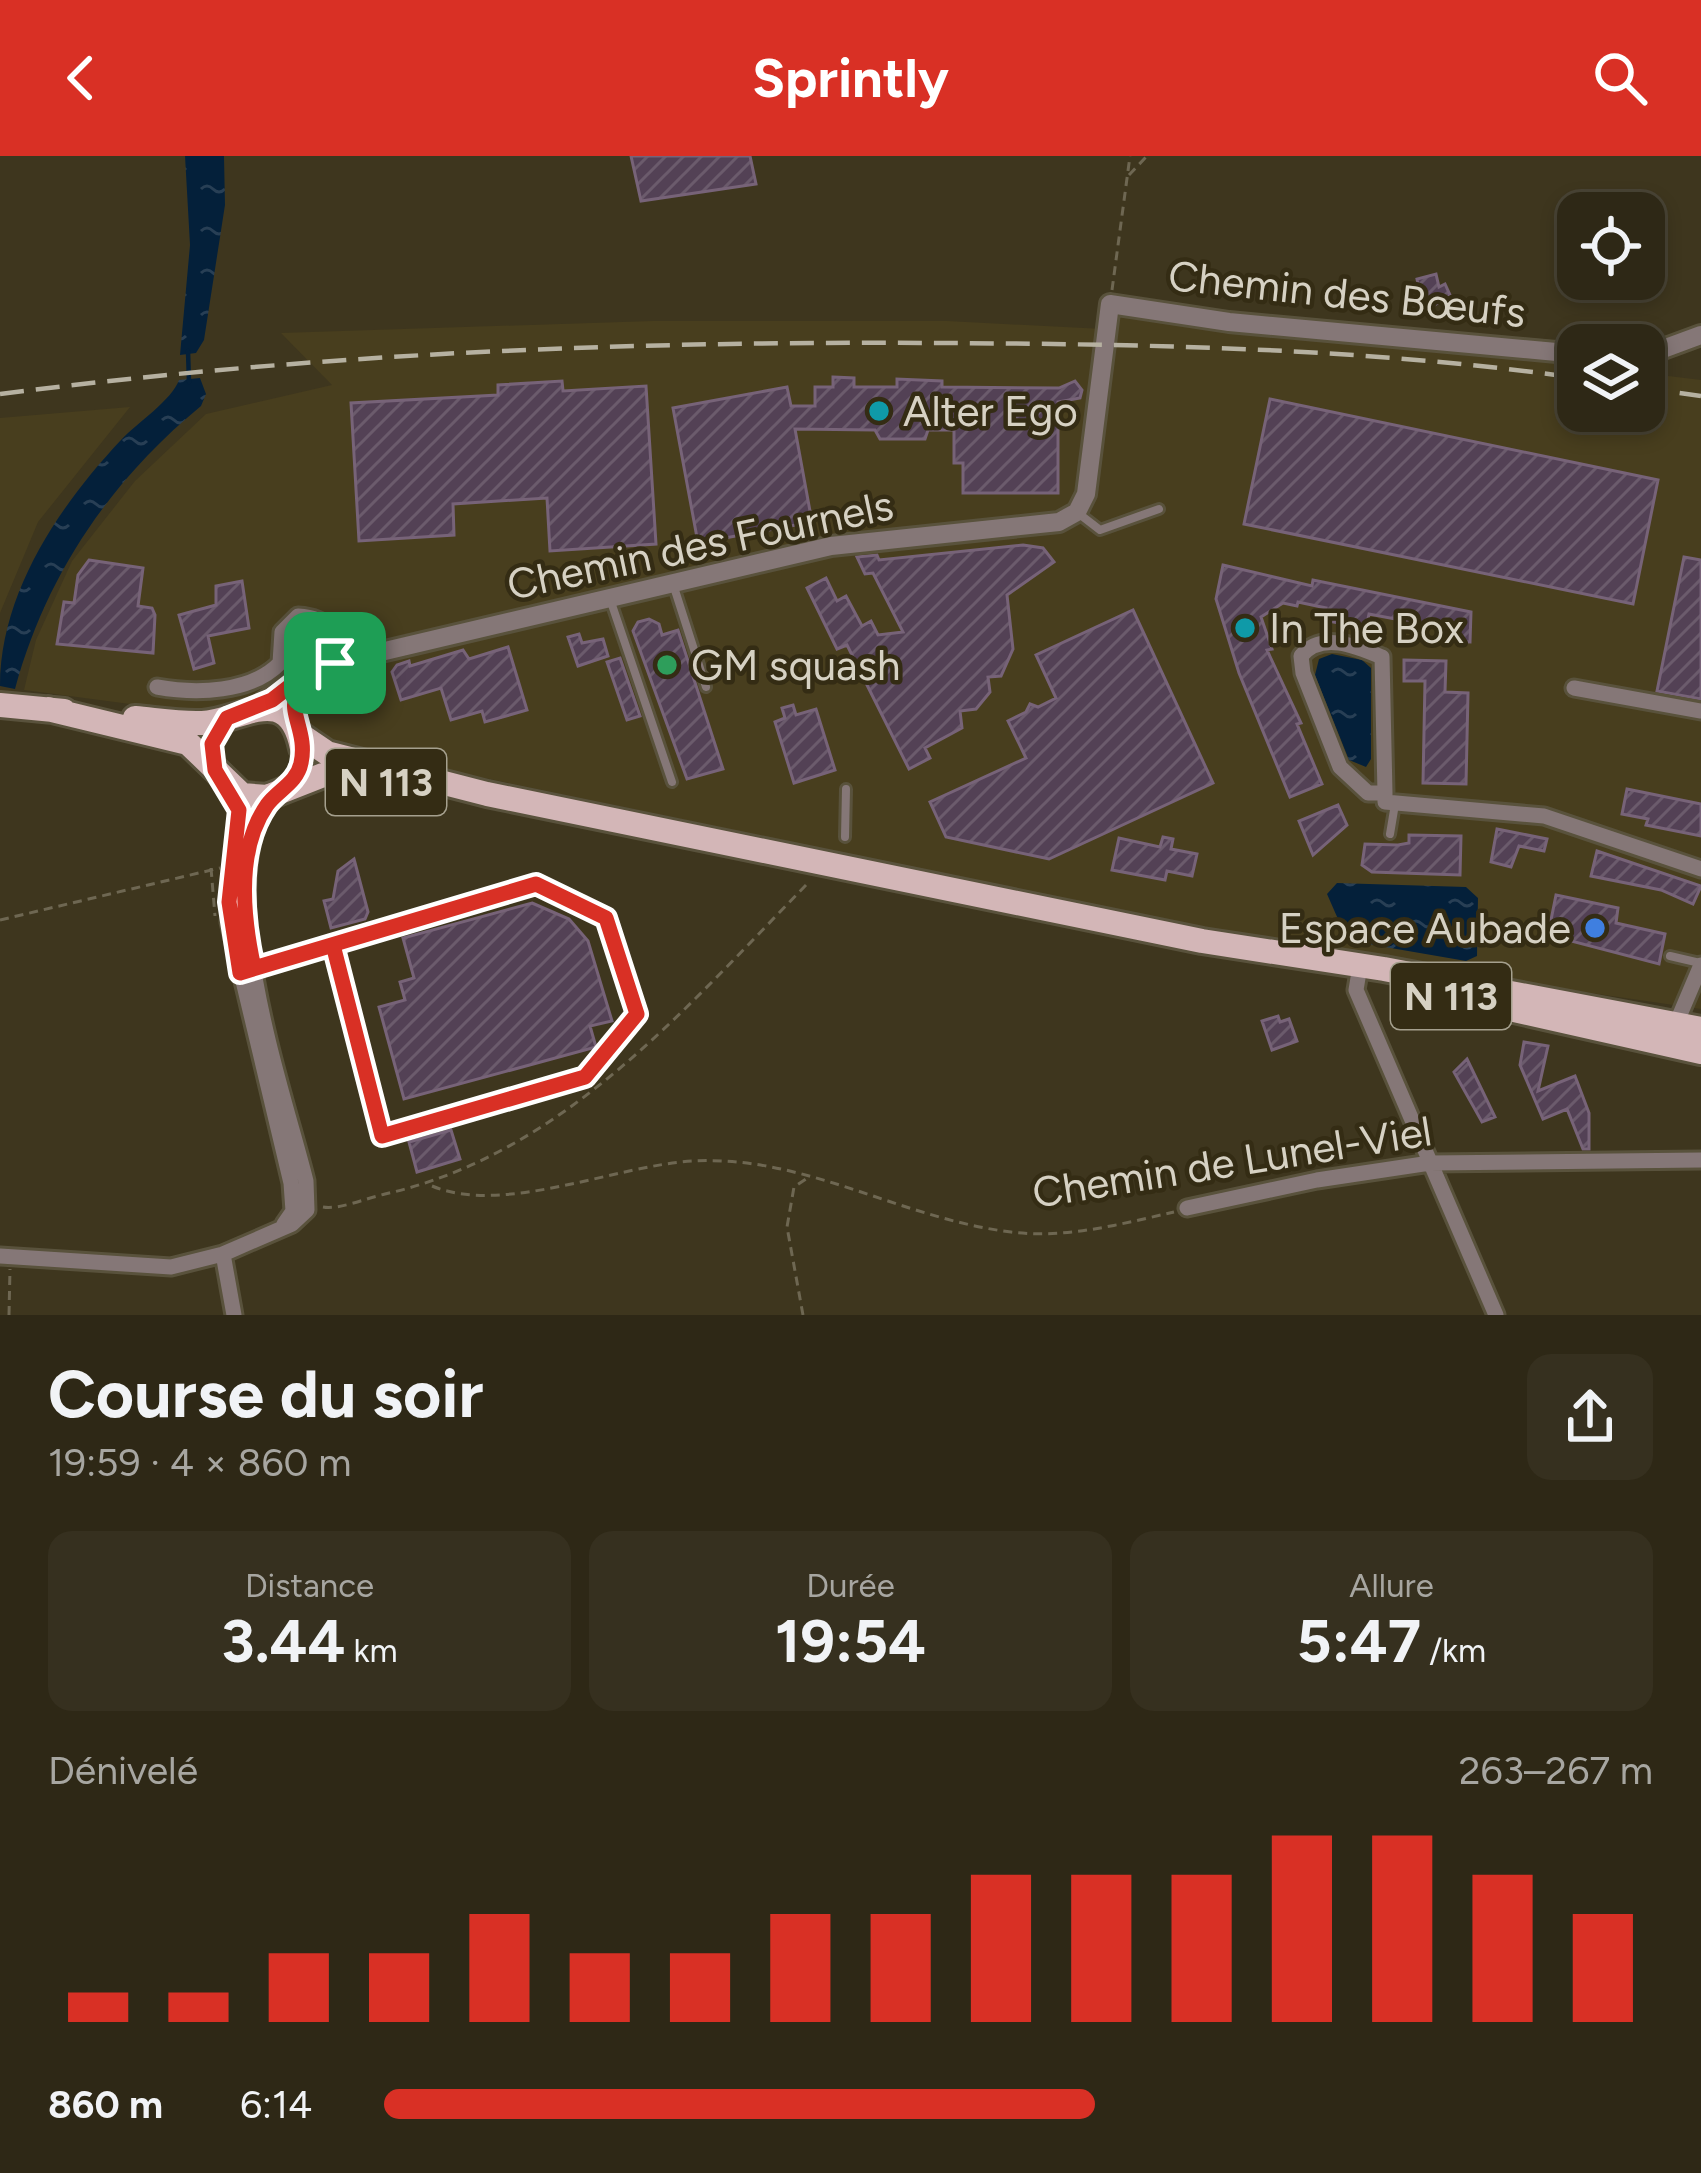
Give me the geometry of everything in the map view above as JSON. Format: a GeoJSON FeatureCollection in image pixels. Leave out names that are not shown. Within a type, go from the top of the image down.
{"type":"FeatureCollection","features":[{"type":"Feature","properties":{"kind":"main road"},"geometry":{"type":"LineString","coordinates":[[6,705],[48,709],[192,723],[227,718],[256,707],[284,715],[296,729],[302,760],[282,790],[253,798],[223,780],[188,743],[48,709]]}},
{"type":"Feature","properties":{"kind":"main road"},"geometry":{"type":"LineString","coordinates":[[223,780],[212,744],[227,718]]}},
{"type":"Feature","properties":{"kind":"main road","name":"N 113"},"geometry":{"type":"LineString","coordinates":[[296,729],[327,753],[488,794],[1202,941],[1681,1032],[1701,1052]]}},
{"type":"Feature","properties":{"kind":"main road","name":"N 113"},"geometry":{"type":"LineString","coordinates":[[282,790],[323,775],[488,794]]}},
{"type":"Feature","properties":{"kind":"main road","name":"N 113"},"geometry":{"type":"LineString","coordinates":[[1202,941],[1232,954],[1358,978],[1681,1032]]}},
{"type":"Feature","properties":{"kind":"street","name":"Chemin des Bœufs"},"geometry":{"type":"LineString","coordinates":[[1110,304],[1229,322],[1557,352]]}},
{"type":"Feature","properties":{"kind":"street"},"geometry":{"type":"LineString","coordinates":[[1077,512],[1086,494],[1110,304]]}},
{"type":"Feature","properties":{"kind":"street"},"geometry":{"type":"LineString","coordinates":[[1665,348],[1701,335]]}},
{"type":"Feature","properties":{"kind":"street","name":"Chemin des Fournels"},"geometry":{"type":"LineString","coordinates":[[256,707],[303,673],[338,662],[831,545],[1059,522],[1077,512]]}},
{"type":"Feature","properties":{"kind":"street"},"geometry":{"type":"LineString","coordinates":[[157,687],[191,693],[265,679],[280,663],[282,632],[298,616],[319,617],[332,628],[338,662],[307,679],[296,700],[296,729]]}},
{"type":"Feature","properties":{"kind":"street"},"geometry":{"type":"LineString","coordinates":[[1390,798],[1382,657],[1327,641],[1309,646],[1301,656],[1303,673],[1340,767],[1368,793],[1390,798],[1544,816],[1701,869]]}},
{"type":"Feature","properties":{"kind":"street"},"geometry":{"type":"LineString","coordinates":[[1574,688],[1701,711]]}},
{"type":"Feature","properties":{"kind":"street"},"geometry":{"type":"LineString","coordinates":[[7,1256],[150,1270],[223,1253],[278,1230],[293,1211],[247,970],[229,922],[230,869],[240,821],[223,780]]}},
{"type":"Feature","properties":{"kind":"street"},"geometry":{"type":"LineString","coordinates":[[247,970],[247,862],[260,818],[282,790]]}},
{"type":"Feature","properties":{"kind":"street"},"geometry":{"type":"LineString","coordinates":[[1681,1032],[1701,964]]}},
{"type":"Feature","properties":{"kind":"street"},"geometry":{"type":"LineString","coordinates":[[1358,978],[1356,990],[1496,1315]]}},
{"type":"Feature","properties":{"kind":"street","name":"Chemin de Lunel-Viel"},"geometry":{"type":"LineString","coordinates":[[1187,1208],[1317,1180],[1430,1163],[1701,1160]]}},
{"type":"Feature","properties":{"kind":"street"},"geometry":{"type":"LineString","coordinates":[[223,1253],[234,1315]]}},
{"type":"Feature","properties":{"kind":"lane"},"geometry":{"type":"LineString","coordinates":[[1077,512],[1100,530],[1159,509]]}},
{"type":"Feature","properties":{"kind":"lane"},"geometry":{"type":"LineString","coordinates":[[672,583],[706,687]]}},
{"type":"Feature","properties":{"kind":"lane"},"geometry":{"type":"LineString","coordinates":[[610,598],[672,782]]}},
{"type":"Feature","properties":{"kind":"lane"},"geometry":{"type":"LineString","coordinates":[[845,838],[846,789]]}},
{"type":"Feature","properties":{"kind":"lane"},"geometry":{"type":"LineString","coordinates":[[1390,798],[1390,834]]}},
{"type":"Feature","properties":{"kind":"lane"},"geometry":{"type":"LineString","coordinates":[[247,970],[536,884],[606,918],[637,1014],[585,1077],[382,1136],[333,945]]}},
{"type":"Feature","properties":{"kind":"lane"},"geometry":{"type":"LineString","coordinates":[[1670,956],[1701,964]]}},
{"type":"Feature","properties":{"kind":"path"},"geometry":{"type":"LineString","coordinates":[[1110,304],[1130,156]]}},
{"type":"Feature","properties":{"kind":"path"},"geometry":{"type":"LineString","coordinates":[[1128,176],[1147,156]]}},
{"type":"Feature","properties":{"kind":"path"},"geometry":{"type":"LineString","coordinates":[[329,1210],[429,1184],[528,1138],[628,1061],[811,880],[817,862]]}},
{"type":"Feature","properties":{"kind":"path"},"geometry":{"type":"LineString","coordinates":[[0,920],[211,868],[230,869]]}},
{"type":"Feature","properties":{"kind":"path","name":"Chemin de Lunel-Viel"},"geometry":{"type":"LineString","coordinates":[[429,1184],[521,1194],[691,1161],[761,1162],[1007,1232],[1102,1228],[1187,1208]]}},
{"type":"Feature","properties":{"kind":"path"},"geometry":{"type":"LineString","coordinates":[[803,1315],[787,1227],[794,1187],[812,1176]]}},
{"type":"Feature","properties":{"kind":"path"},"geometry":{"type":"LineString","coordinates":[[7,1256],[9,1315]]}},
{"type":"Feature","properties":{"kind":"shaded area"},"geometry":{"type":"Polygon","coordinates":[[[1118,314],[1557,359],[1557,432],[1665,432],[1665,376],[1701,380],[1701,1009],[1338,956],[326,745],[310,734],[301,713],[259,694],[198,713],[24,690],[36,640],[72,561],[135,481],[206,414],[332,385],[281,333],[653,321],[947,321],[1103,329],[1118,314]]]}},
{"type":"Feature","properties":{"kind":"shaded area"},"geometry":{"type":"Polygon","coordinates":[[[130,407],[38,522],[0,613],[0,418],[130,407]]]}},
{"type":"Feature","properties":{"kind":"water"},"geometry":{"type":"Polygon","coordinates":[[[185,156],[224,156],[225,205],[204,340],[196,353],[180,355],[190,245],[185,156]]]}},
{"type":"Feature","properties":{"kind":"water"},"geometry":{"type":"Polygon","coordinates":[[[200,378],[206,394],[201,406],[110,498],[44,607],[15,689],[0,686],[10,618],[55,522],[98,466],[179,380],[200,378]]]}},
{"type":"Feature","properties":{"kind":"water"},"geometry":{"type":"Polygon","coordinates":[[[1332,654],[1362,660],[1371,668],[1371,759],[1366,767],[1349,760],[1315,675],[1319,659],[1332,654]]]}},
{"type":"Feature","properties":{"kind":"water"},"geometry":{"type":"Polygon","coordinates":[[[1337,883],[1466,887],[1478,898],[1477,956],[1466,961],[1356,942],[1345,935],[1327,894],[1337,883]]]}},
{"type":"Feature","properties":{"kind":"building"},"geometry":{"type":"Polygon","coordinates":[[[631,156],[750,156],[756,184],[641,201],[631,156]]]}},
{"type":"Feature","properties":{"kind":"building"},"geometry":{"type":"Polygon","coordinates":[[[1436,274],[1439,287],[1445,284],[1450,295],[1424,312],[1417,279],[1436,274]]]}},
{"type":"Feature","properties":{"kind":"building"},"geometry":{"type":"Polygon","coordinates":[[[833,377],[854,378],[854,387],[897,387],[897,379],[942,381],[942,387],[1059,388],[1075,381],[1082,390],[1080,398],[1058,402],[1058,493],[963,493],[963,463],[954,463],[954,430],[928,430],[925,439],[880,439],[875,430],[795,429],[812,522],[698,543],[673,408],[787,387],[791,406],[815,406],[815,387],[833,387],[833,377]]]}},
{"type":"Feature","properties":{"kind":"building"},"geometry":{"type":"Polygon","coordinates":[[[562,381],[563,391],[646,386],[656,544],[550,551],[547,498],[453,504],[454,535],[359,541],[351,403],[498,395],[498,385],[562,381]]]}},
{"type":"Feature","properties":{"kind":"building"},"geometry":{"type":"Polygon","coordinates":[[[1270,399],[1658,480],[1633,604],[1244,524],[1270,399]]]}},
{"type":"Feature","properties":{"kind":"building"},"geometry":{"type":"Polygon","coordinates":[[[1023,545],[1043,548],[1054,562],[1007,595],[1013,649],[1001,676],[988,677],[990,692],[976,709],[960,711],[962,728],[925,748],[930,758],[909,769],[847,645],[837,649],[807,588],[826,578],[837,601],[846,596],[862,626],[871,621],[878,635],[903,632],[873,573],[865,574],[857,557],[877,555],[879,560],[1023,545]]]}},
{"type":"Feature","properties":{"kind":"building"},"geometry":{"type":"Polygon","coordinates":[[[1684,557],[1701,560],[1701,699],[1657,691],[1684,557]]]}},
{"type":"Feature","properties":{"kind":"building"},"geometry":{"type":"Polygon","coordinates":[[[89,560],[143,568],[138,606],[152,608],[155,615],[153,653],[57,644],[64,602],[74,603],[78,575],[89,560]]]}},
{"type":"Feature","properties":{"kind":"building"},"geometry":{"type":"Polygon","coordinates":[[[1223,565],[1312,586],[1313,580],[1471,612],[1470,642],[1443,641],[1443,628],[1369,614],[1366,628],[1323,620],[1326,608],[1298,602],[1297,606],[1283,603],[1261,617],[1272,649],[1267,650],[1301,723],[1297,724],[1322,784],[1290,797],[1239,673],[1216,599],[1223,565]]]}},
{"type":"Feature","properties":{"kind":"building"},"geometry":{"type":"Polygon","coordinates":[[[242,581],[249,628],[208,636],[214,663],[194,669],[179,615],[216,605],[216,586],[242,581]]]}},
{"type":"Feature","properties":{"kind":"building"},"geometry":{"type":"Polygon","coordinates":[[[1133,610],[1213,783],[1049,859],[946,837],[930,802],[1026,758],[1008,721],[1026,712],[1030,704],[1038,707],[1056,698],[1036,655],[1133,610]]]}},
{"type":"Feature","properties":{"kind":"building"},"geometry":{"type":"Polygon","coordinates":[[[649,619],[659,624],[662,635],[678,630],[723,769],[687,779],[633,631],[638,622],[649,619]]]}},
{"type":"Feature","properties":{"kind":"building"},"geometry":{"type":"Polygon","coordinates":[[[579,634],[582,643],[603,639],[608,656],[578,666],[568,637],[579,634]]]}},
{"type":"Feature","properties":{"kind":"building"},"geometry":{"type":"Polygon","coordinates":[[[508,647],[527,710],[485,722],[482,711],[451,720],[441,688],[401,700],[392,672],[397,665],[409,661],[410,666],[463,650],[469,659],[508,647]]]}},
{"type":"Feature","properties":{"kind":"building"},"geometry":{"type":"Polygon","coordinates":[[[620,658],[640,716],[627,720],[607,662],[620,658]]]}},
{"type":"Feature","properties":{"kind":"building"},"geometry":{"type":"Polygon","coordinates":[[[1404,660],[1446,661],[1445,692],[1468,693],[1466,784],[1423,783],[1425,681],[1404,681],[1404,660]]]}},
{"type":"Feature","properties":{"kind":"building"},"geometry":{"type":"Polygon","coordinates":[[[793,705],[796,715],[816,709],[835,770],[794,783],[775,722],[785,718],[782,708],[793,705]]]}},
{"type":"Feature","properties":{"kind":"building"},"geometry":{"type":"Polygon","coordinates":[[[1627,789],[1701,804],[1701,836],[1646,825],[1648,819],[1622,814],[1627,789]]]}},
{"type":"Feature","properties":{"kind":"building"},"geometry":{"type":"Polygon","coordinates":[[[1338,805],[1347,825],[1313,855],[1299,821],[1338,805]]]}},
{"type":"Feature","properties":{"kind":"building"},"geometry":{"type":"Polygon","coordinates":[[[1497,829],[1547,839],[1544,851],[1519,846],[1511,867],[1491,862],[1497,829]]]}},
{"type":"Feature","properties":{"kind":"building"},"geometry":{"type":"Polygon","coordinates":[[[1409,835],[1461,836],[1460,875],[1372,872],[1362,865],[1365,844],[1409,843],[1409,835]]]}},
{"type":"Feature","properties":{"kind":"building"},"geometry":{"type":"Polygon","coordinates":[[[1163,837],[1173,839],[1171,849],[1197,854],[1192,876],[1167,871],[1165,880],[1112,870],[1119,838],[1160,847],[1163,837]]]}},
{"type":"Feature","properties":{"kind":"building"},"geometry":{"type":"Polygon","coordinates":[[[1597,851],[1701,886],[1693,904],[1661,890],[1591,876],[1597,851]]]}},
{"type":"Feature","properties":{"kind":"building"},"geometry":{"type":"Polygon","coordinates":[[[354,859],[368,912],[365,919],[331,928],[324,901],[333,899],[338,871],[354,859]]]}},
{"type":"Feature","properties":{"kind":"building","name":"Espace Aubade"},"geometry":{"type":"Polygon","coordinates":[[[1556,895],[1618,908],[1616,923],[1665,934],[1659,964],[1548,935],[1556,895]]]}},
{"type":"Feature","properties":{"kind":"building"},"geometry":{"type":"Polygon","coordinates":[[[532,903],[569,919],[588,941],[612,1021],[590,1026],[596,1047],[404,1099],[379,1007],[405,1000],[400,982],[414,978],[403,938],[532,903]]]}},
{"type":"Feature","properties":{"kind":"building"},"geometry":{"type":"Polygon","coordinates":[[[1278,1016],[1280,1022],[1289,1019],[1297,1041],[1272,1050],[1262,1021],[1278,1016]]]}},
{"type":"Feature","properties":{"kind":"building"},"geometry":{"type":"Polygon","coordinates":[[[1524,1042],[1548,1046],[1538,1091],[1575,1076],[1589,1113],[1589,1149],[1583,1149],[1567,1109],[1543,1119],[1520,1065],[1524,1042]]]}},
{"type":"Feature","properties":{"kind":"building"},"geometry":{"type":"Polygon","coordinates":[[[1467,1059],[1495,1117],[1482,1122],[1454,1072],[1467,1059]]]}},
{"type":"Feature","properties":{"kind":"building"},"geometry":{"type":"Polygon","coordinates":[[[451,1130],[460,1159],[417,1172],[409,1142],[451,1130]]]}},
{"type":"Feature","properties":{"kind":"waterway"},"geometry":{"type":"LineString","coordinates":[[188,351],[189,382]]}},
{"type":"Feature","properties":{"kind":"railway"},"geometry":{"type":"LineString","coordinates":[[0,394],[349,360],[816,343],[1257,350],[1418,360],[1557,375]]}},
{"type":"Feature","properties":{"kind":"railway"},"geometry":{"type":"LineString","coordinates":[[1665,391],[1701,396]]}},
{"type":"Feature","properties":{"kind":"place","name":"Alter Ego"},"geometry":{"type":"Point","coordinates":[879,411]}},
{"type":"Feature","properties":{"kind":"place","name":"In The Box"},"geometry":{"type":"Point","coordinates":[1245,628]}},
{"type":"Feature","properties":{"kind":"place","name":"GM squash"},"geometry":{"type":"Point","coordinates":[667,665]}},
{"type":"Feature","properties":{"kind":"place","name":"Espace Aubade"},"geometry":{"type":"Point","coordinates":[1595,928]}},
{"type":"Feature","properties":{"kind":"route"},"geometry":{"type":"LineString","coordinates":[[335,663],[315,673],[301,688],[293,719],[302,746],[299,771],[269,802],[252,842],[244,907],[254,968],[536,884],[606,918],[637,1014],[585,1077],[382,1136],[333,945],[240,973],[229,922],[230,869],[239,810],[215,770],[212,744],[227,718],[272,700],[303,673],[335,663]]}}]}
